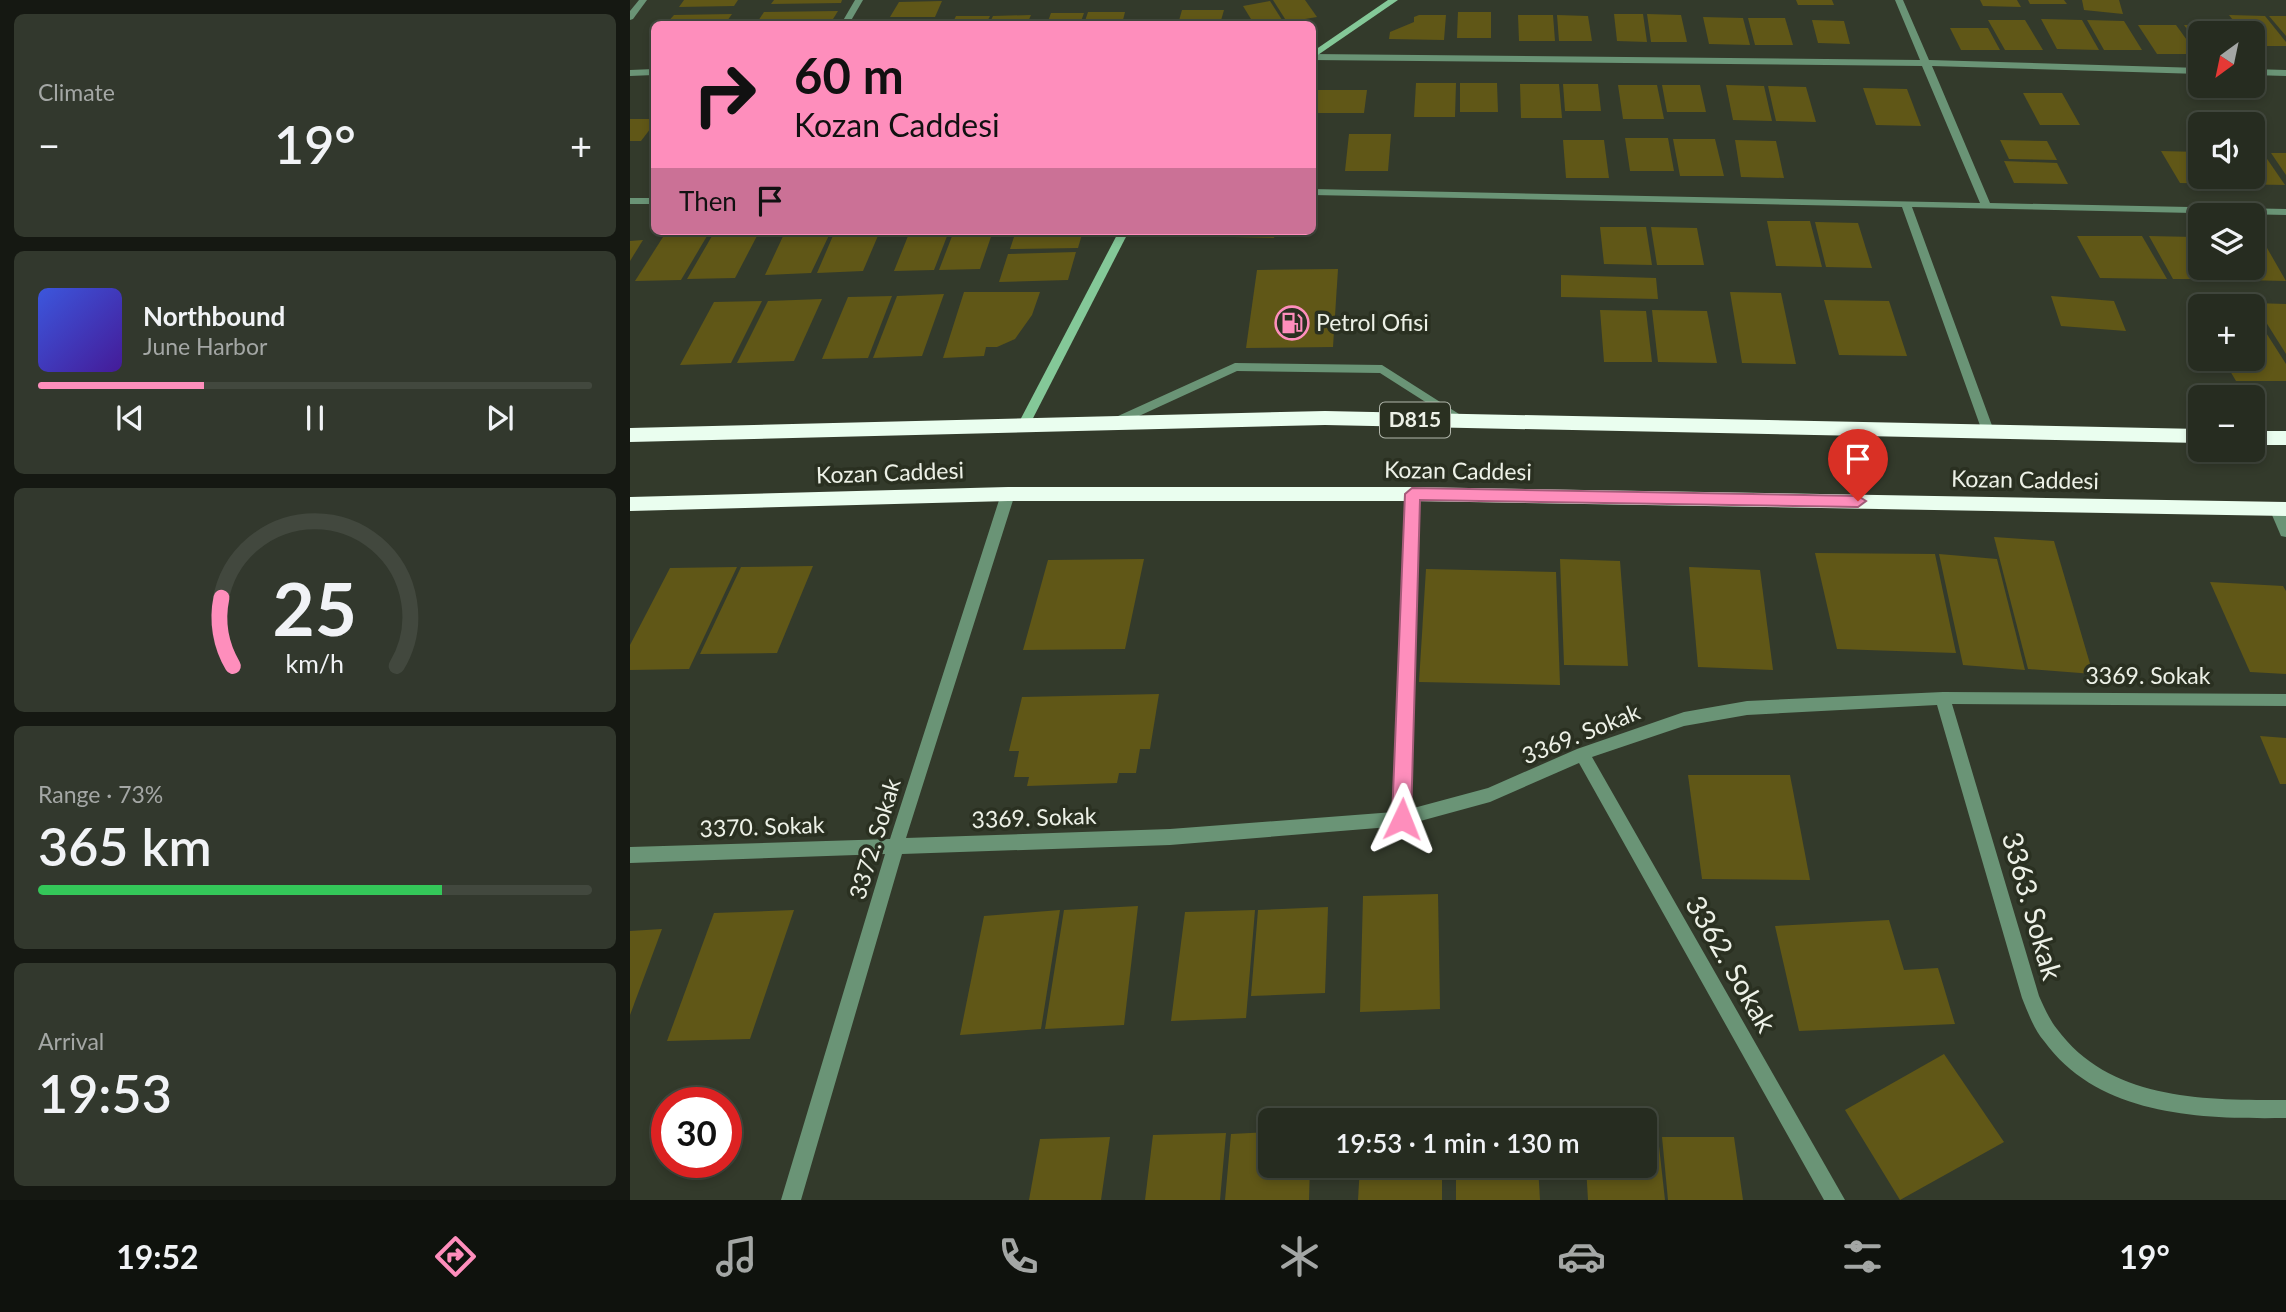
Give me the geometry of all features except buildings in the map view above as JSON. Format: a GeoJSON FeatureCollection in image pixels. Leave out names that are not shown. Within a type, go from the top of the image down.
{"type":"FeatureCollection","features":[{"type":"Feature","properties":{"kind":"highway","name":"Kozan Caddesi"},"geometry":{"type":"LineString","coordinates":[[630,435],[1325,418],[2188,436]]}},
{"type":"Feature","properties":{"kind":"highway"},"geometry":{"type":"LineString","coordinates":[[2265,438],[2286,438]]}},
{"type":"Feature","properties":{"kind":"highway","name":"Kozan Caddesi"},"geometry":{"type":"LineString","coordinates":[[630,504],[1008,494],[1412,494],[2281,508]]}},
{"type":"Feature","properties":{"kind":"main road"},"geometry":{"type":"LineString","coordinates":[[1316,54],[1394,0]]}},
{"type":"Feature","properties":{"kind":"main road"},"geometry":{"type":"LineString","coordinates":[[1023,426],[1122,235]]}},
{"type":"Feature","properties":{"kind":"street"},"geometry":{"type":"LineString","coordinates":[[630,17],[643,0]]}},
{"type":"Feature","properties":{"kind":"street"},"geometry":{"type":"LineString","coordinates":[[847,21],[859,0]]}},
{"type":"Feature","properties":{"kind":"street"},"geometry":{"type":"LineString","coordinates":[[1899,0],[1987,207]]}},
{"type":"Feature","properties":{"kind":"street"},"geometry":{"type":"LineString","coordinates":[[1316,57],[1926,63],[2188,71]]}},
{"type":"Feature","properties":{"kind":"street"},"geometry":{"type":"LineString","coordinates":[[630,73],[651,72]]}},
{"type":"Feature","properties":{"kind":"street"},"geometry":{"type":"LineString","coordinates":[[2265,72],[2286,73]]}},
{"type":"Feature","properties":{"kind":"street"},"geometry":{"type":"LineString","coordinates":[[1316,192],[2286,212]]}},
{"type":"Feature","properties":{"kind":"street"},"geometry":{"type":"LineString","coordinates":[[630,201],[651,201]]}},
{"type":"Feature","properties":{"kind":"street"},"geometry":{"type":"LineString","coordinates":[[1906,204],[1988,432]]}},
{"type":"Feature","properties":{"kind":"street"},"geometry":{"type":"LineString","coordinates":[[1110,424],[1235,367],[1382,369],[1464,421]]}},
{"type":"Feature","properties":{"kind":"street","name":"3372. Sokak"},"geometry":{"type":"LineString","coordinates":[[791,1200],[896,845],[1008,494]]}},
{"type":"Feature","properties":{"kind":"street"},"geometry":{"type":"LineString","coordinates":[[1402,819],[1412,494]]}},
{"type":"Feature","properties":{"kind":"street"},"geometry":{"type":"LineString","coordinates":[[2281,508],[2286,532]]}},
{"type":"Feature","properties":{"kind":"street","name":"3369. Sokak"},"geometry":{"type":"LineString","coordinates":[[896,845],[1170,837],[1402,819],[1490,795],[1582,754],[1684,719],[1747,708],[1943,698],[2286,700]]}},
{"type":"Feature","properties":{"kind":"street","name":"3363. Sokak"},"geometry":{"type":"LineString","coordinates":[[1943,698],[2031,998],[2053,1039],[2088,1073],[2124,1093],[2166,1105],[2286,1109]]}},
{"type":"Feature","properties":{"kind":"street","name":"3362. Sokak"},"geometry":{"type":"LineString","coordinates":[[1582,754],[1835,1200]]}},
{"type":"Feature","properties":{"kind":"street","name":"3370. Sokak"},"geometry":{"type":"LineString","coordinates":[[630,855],[896,845]]}},
{"type":"Feature","properties":{"kind":"place","name":"Petrol Ofisi"},"geometry":{"type":"Point","coordinates":[1292,323]}},
{"type":"Feature","properties":{"kind":"route"},"geometry":{"type":"LineString","coordinates":[[1402,819],[1412,494],[1858,501]]}}]}
